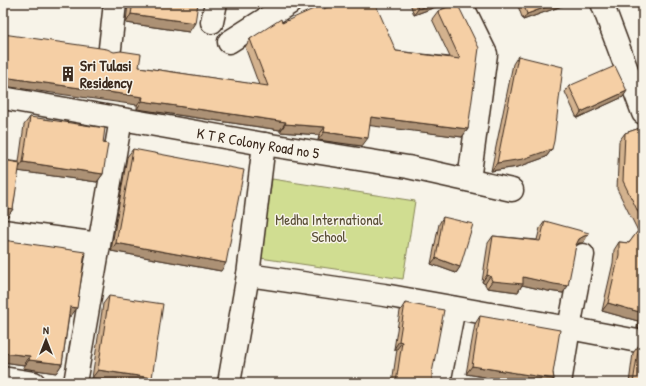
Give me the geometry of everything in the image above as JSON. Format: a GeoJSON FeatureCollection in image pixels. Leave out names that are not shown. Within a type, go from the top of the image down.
{"type":"FeatureCollection","features":[{"type":"Feature","properties":{"kind":"street"},"geometry":{"type":"LineString","coordinates":[[110,48],[115,3]]}},
{"type":"Feature","properties":{"kind":"street"},"geometry":{"type":"LineString","coordinates":[[229,42],[290,3]]}},
{"type":"Feature","properties":{"kind":"street"},"geometry":{"type":"LineString","coordinates":[[461,3],[486,54],[469,180]]}},
{"type":"Feature","properties":{"kind":"street"},"geometry":{"type":"LineString","coordinates":[[602,3],[643,113]]}},
{"type":"Feature","properties":{"kind":"street","name":"K T R Colony Road no 5"},"geometry":{"type":"LineString","coordinates":[[3,98],[264,144],[408,167],[512,190]]}},
{"type":"Feature","properties":{"kind":"street"},"geometry":{"type":"LineString","coordinates":[[75,383],[121,119]]}},
{"type":"Feature","properties":{"kind":"street"},"geometry":{"type":"LineString","coordinates":[[229,383],[248,275],[264,144]]}},
{"type":"Feature","properties":{"kind":"street"},"geometry":{"type":"LineString","coordinates":[[3,232],[99,244]]}},
{"type":"Feature","properties":{"kind":"street"},"geometry":{"type":"LineString","coordinates":[[560,383],[583,255]]}},
{"type":"Feature","properties":{"kind":"street"},"geometry":{"type":"LineString","coordinates":[[248,275],[384,295],[643,342]]}},
{"type":"Feature","properties":{"kind":"street"},"geometry":{"type":"LineString","coordinates":[[439,383],[454,308]]}},
{"type":"Feature","properties":{"kind":"street"},"geometry":{"type":"LineString","coordinates":[[3,378],[34,383]]}},
{"type":"Feature","properties":{"kind":"green space","name":"Medha International School"},"geometry":{"type":"Polygon","coordinates":[[[272,179],[415,201],[403,279],[260,258],[272,179]]]}},
{"type":"Feature","properties":{"kind":"building"},"geometry":{"type":"Polygon","coordinates":[[[3,3],[6,3],[3,21],[3,3]]]}},
{"type":"Feature","properties":{"kind":"building"},"geometry":{"type":"Polygon","coordinates":[[[133,3],[198,3],[195,23],[131,14],[133,3]]]}},
{"type":"Feature","properties":{"kind":"building"},"geometry":{"type":"Polygon","coordinates":[[[335,3],[375,3],[396,51],[460,59],[438,11],[457,3],[479,48],[468,129],[371,117],[368,138],[324,132],[325,127],[285,124],[286,122],[142,101],[143,97],[3,77],[3,34],[107,49],[114,52],[121,51],[141,54],[139,67],[268,86],[250,39],[281,19],[282,23],[320,6],[322,10],[335,3]]]}},
{"type":"Feature","properties":{"kind":"building"},"geometry":{"type":"Polygon","coordinates":[[[416,3],[434,3],[418,9],[416,3]]]}},
{"type":"Feature","properties":{"kind":"building"},"geometry":{"type":"Polygon","coordinates":[[[523,3],[557,3],[527,14],[523,3]]]}},
{"type":"Feature","properties":{"kind":"building"},"geometry":{"type":"Polygon","coordinates":[[[518,56],[563,67],[554,141],[552,149],[523,159],[497,163],[518,56]]]}},
{"type":"Feature","properties":{"kind":"building"},"geometry":{"type":"Polygon","coordinates":[[[615,66],[627,91],[581,112],[569,86],[615,66]]]}},
{"type":"Feature","properties":{"kind":"building"},"geometry":{"type":"Polygon","coordinates":[[[30,117],[105,128],[103,143],[108,144],[103,174],[23,162],[30,117]]]}},
{"type":"Feature","properties":{"kind":"building"},"geometry":{"type":"Polygon","coordinates":[[[643,127],[643,222],[623,181],[625,133],[643,127]]]}},
{"type":"Feature","properties":{"kind":"building","name":"Medha International School"},"geometry":{"type":"Polygon","coordinates":[[[133,149],[244,170],[226,263],[116,243],[133,149]]]}},
{"type":"Feature","properties":{"kind":"building"},"geometry":{"type":"Polygon","coordinates":[[[3,160],[20,163],[13,209],[3,207],[3,160]]]}},
{"type":"Feature","properties":{"kind":"building"},"geometry":{"type":"Polygon","coordinates":[[[443,217],[473,224],[460,267],[436,258],[443,217]]]}},
{"type":"Feature","properties":{"kind":"building"},"geometry":{"type":"Polygon","coordinates":[[[545,221],[589,233],[588,235],[579,239],[576,245],[568,286],[523,277],[523,284],[492,281],[490,276],[487,275],[493,236],[540,241],[545,221]]]}},
{"type":"Feature","properties":{"kind":"building"},"geometry":{"type":"Polygon","coordinates":[[[643,224],[643,313],[608,303],[619,255],[619,242],[629,243],[643,224]]]}},
{"type":"Feature","properties":{"kind":"building"},"geometry":{"type":"Polygon","coordinates":[[[3,240],[85,252],[77,308],[70,307],[62,364],[29,360],[30,356],[3,353],[3,240]]]}},
{"type":"Feature","properties":{"kind":"building"},"geometry":{"type":"Polygon","coordinates":[[[109,296],[163,304],[152,378],[98,370],[109,296]]]}},
{"type":"Feature","properties":{"kind":"building"},"geometry":{"type":"Polygon","coordinates":[[[405,303],[444,310],[432,373],[432,380],[435,383],[396,383],[402,342],[399,341],[405,303]]]}},
{"type":"Feature","properties":{"kind":"building"},"geometry":{"type":"Polygon","coordinates":[[[480,316],[560,330],[553,373],[554,379],[472,366],[480,316]]]}},
{"type":"Feature","properties":{"kind":"building"},"geometry":{"type":"Polygon","coordinates":[[[639,345],[643,346],[643,383],[633,383],[639,345]]]}},
{"type":"Feature","properties":{"kind":"place","name":"Sri Tulasi Residency"},"geometry":{"type":"Point","coordinates":[68,74]}}]}
